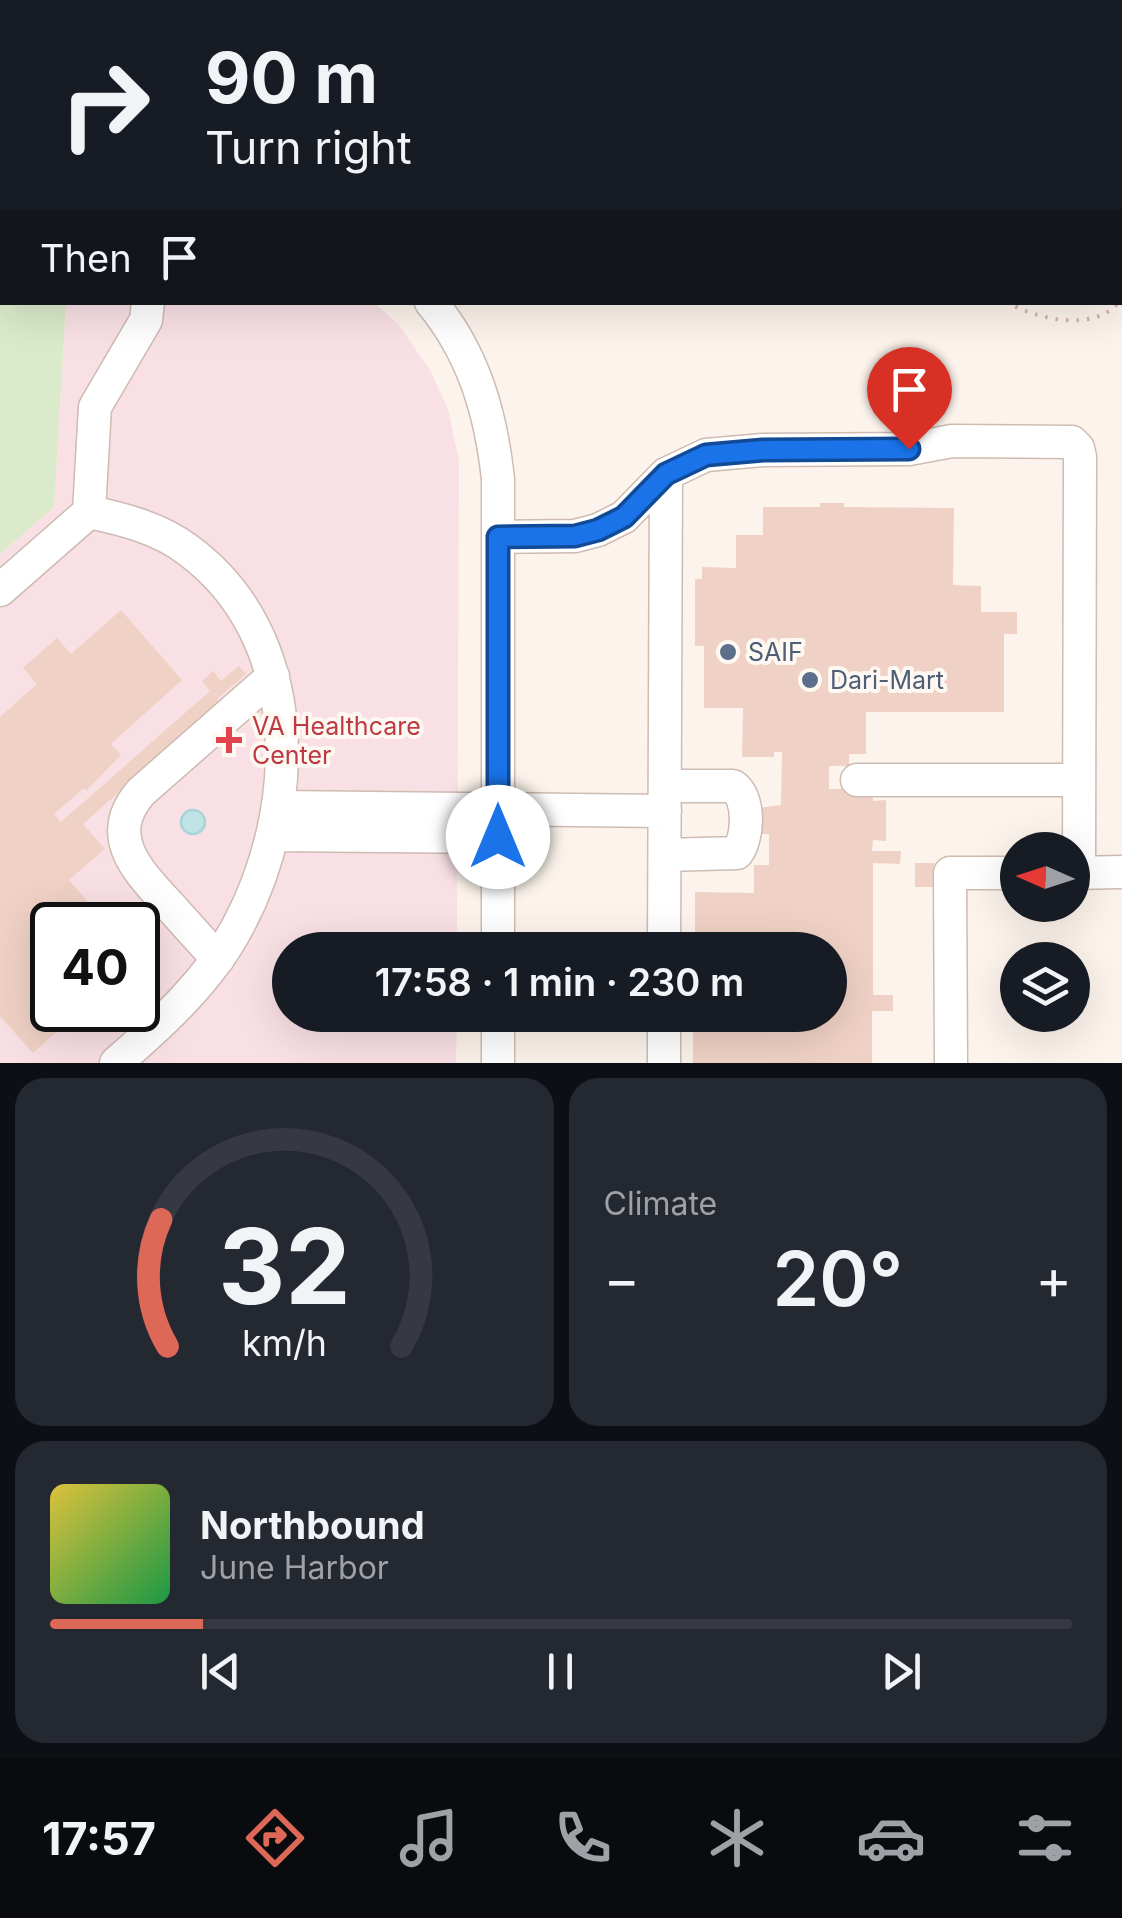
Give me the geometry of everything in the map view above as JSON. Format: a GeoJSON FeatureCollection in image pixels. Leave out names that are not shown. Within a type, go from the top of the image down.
{"type":"FeatureCollection","features":[{"type":"Feature","properties":{"kind":"street"},"geometry":{"type":"LineString","coordinates":[[0,590],[89,512],[95,407],[143,324],[147,305]]}},
{"type":"Feature","properties":{"kind":"street"},"geometry":{"type":"LineString","coordinates":[[433,305],[447,322],[482,394],[493,432],[498,479],[498,932]]}},
{"type":"Feature","properties":{"kind":"street"},"geometry":{"type":"LineString","coordinates":[[498,537],[575,536],[598,530],[624,517],[666,474],[696,459],[725,452],[909,449],[952,441],[1072,442],[1080,457],[1077,832]]}},
{"type":"Feature","properties":{"kind":"street"},"geometry":{"type":"LineString","coordinates":[[664,932],[666,474]]}},
{"type":"Feature","properties":{"kind":"street"},"geometry":{"type":"LineString","coordinates":[[89,512],[149,529],[176,542],[224,584],[250,620],[272,676],[282,732],[276,821],[253,895],[218,959],[180,1004],[116,1063]]}},
{"type":"Feature","properties":{"kind":"street"},"geometry":{"type":"LineString","coordinates":[[218,959],[132,864],[126,840],[127,814],[142,792],[272,676]]}},
{"type":"Feature","properties":{"kind":"street"},"geometry":{"type":"LineString","coordinates":[[856,780],[1079,780]]}},
{"type":"Feature","properties":{"kind":"street"},"geometry":{"type":"LineString","coordinates":[[276,821],[498,823],[733,786],[744,799],[744,841],[737,853],[665,855]]}},
{"type":"Feature","properties":{"kind":"street"},"geometry":{"type":"LineString","coordinates":[[1090,872],[1122,872]]}},
{"type":"Feature","properties":{"kind":"street"},"geometry":{"type":"LineString","coordinates":[[952,1063],[950,873],[1000,873]]}},
{"type":"Feature","properties":{"kind":"street"},"geometry":{"type":"LineString","coordinates":[[498,1032],[498,1063]]}},
{"type":"Feature","properties":{"kind":"street"},"geometry":{"type":"LineString","coordinates":[[664,1032],[664,1063]]}},
{"type":"Feature","properties":{"kind":"path"},"geometry":{"type":"LineString","coordinates":[[1012,305],[1035,316],[1056,319],[1104,316],[1116,305]]}},
{"type":"Feature","properties":{"kind":"shaded area","name":"VA Healthcare Center"},"geometry":{"type":"Polygon","coordinates":[[[66,305],[377,305],[399,325],[430,370],[448,409],[459,461],[457,932],[272,932],[272,1032],[457,1032],[456,1063],[0,1063],[0,554],[54,506],[66,305]]]}},
{"type":"Feature","properties":{"kind":"green space"},"geometry":{"type":"Polygon","coordinates":[[[0,305],[66,305],[54,507],[0,554],[0,305]]]}},
{"type":"Feature","properties":{"kind":"water"},"geometry":{"type":"Polygon","coordinates":[[[193,810],[202,813],[202,831],[193,834],[184,831],[181,822],[184,813],[193,810]]]}},
{"type":"Feature","properties":{"kind":"building"},"geometry":{"type":"Polygon","coordinates":[[[820,503],[844,503],[844,507],[954,508],[953,585],[981,586],[981,612],[1017,612],[1017,634],[1004,634],[1004,712],[866,712],[866,754],[849,754],[849,766],[829,766],[829,789],[873,789],[873,801],[886,800],[886,841],[873,840],[872,851],[901,851],[900,864],[873,863],[873,995],[893,995],[893,1011],[872,1011],[872,1063],[693,1063],[693,1032],[847,1032],[847,932],[695,932],[695,892],[754,893],[754,865],[769,865],[769,834],[751,834],[751,809],[781,805],[782,752],[774,752],[774,757],[742,757],[743,708],[704,708],[704,646],[695,646],[695,579],[702,579],[702,567],[736,568],[736,535],[763,535],[763,507],[820,507],[820,503]]]}},
{"type":"Feature","properties":{"kind":"building","name":"VA Healthcare Center"},"geometry":{"type":"Polygon","coordinates":[[[121,610],[182,680],[111,744],[121,755],[86,791],[84,788],[54,814],[61,822],[210,691],[202,681],[213,671],[221,681],[239,666],[246,674],[217,699],[220,703],[83,824],[105,849],[69,880],[88,902],[30,902],[30,1032],[56,1032],[33,1053],[0,1016],[0,717],[37,684],[23,668],[57,638],[71,654],[121,610]]]}},
{"type":"Feature","properties":{"kind":"building"},"geometry":{"type":"Polygon","coordinates":[[[915,863],[934,863],[934,887],[915,887],[915,863]]]}},
{"type":"Feature","properties":{"kind":"place","name":"SAIF"},"geometry":{"type":"Point","coordinates":[728,652]}},
{"type":"Feature","properties":{"kind":"place","name":"Dari-Mart"},"geometry":{"type":"Point","coordinates":[810,680]}},
{"type":"Feature","properties":{"kind":"place","name":"VA Healthcare Center"},"geometry":{"type":"Point","coordinates":[229,740]}},
{"type":"Feature","properties":{"kind":"route"},"geometry":{"type":"LineString","coordinates":[[498,837],[498,537],[575,536],[598,530],[624,517],[666,474],[706,455],[763,450],[909,449]]}}]}
